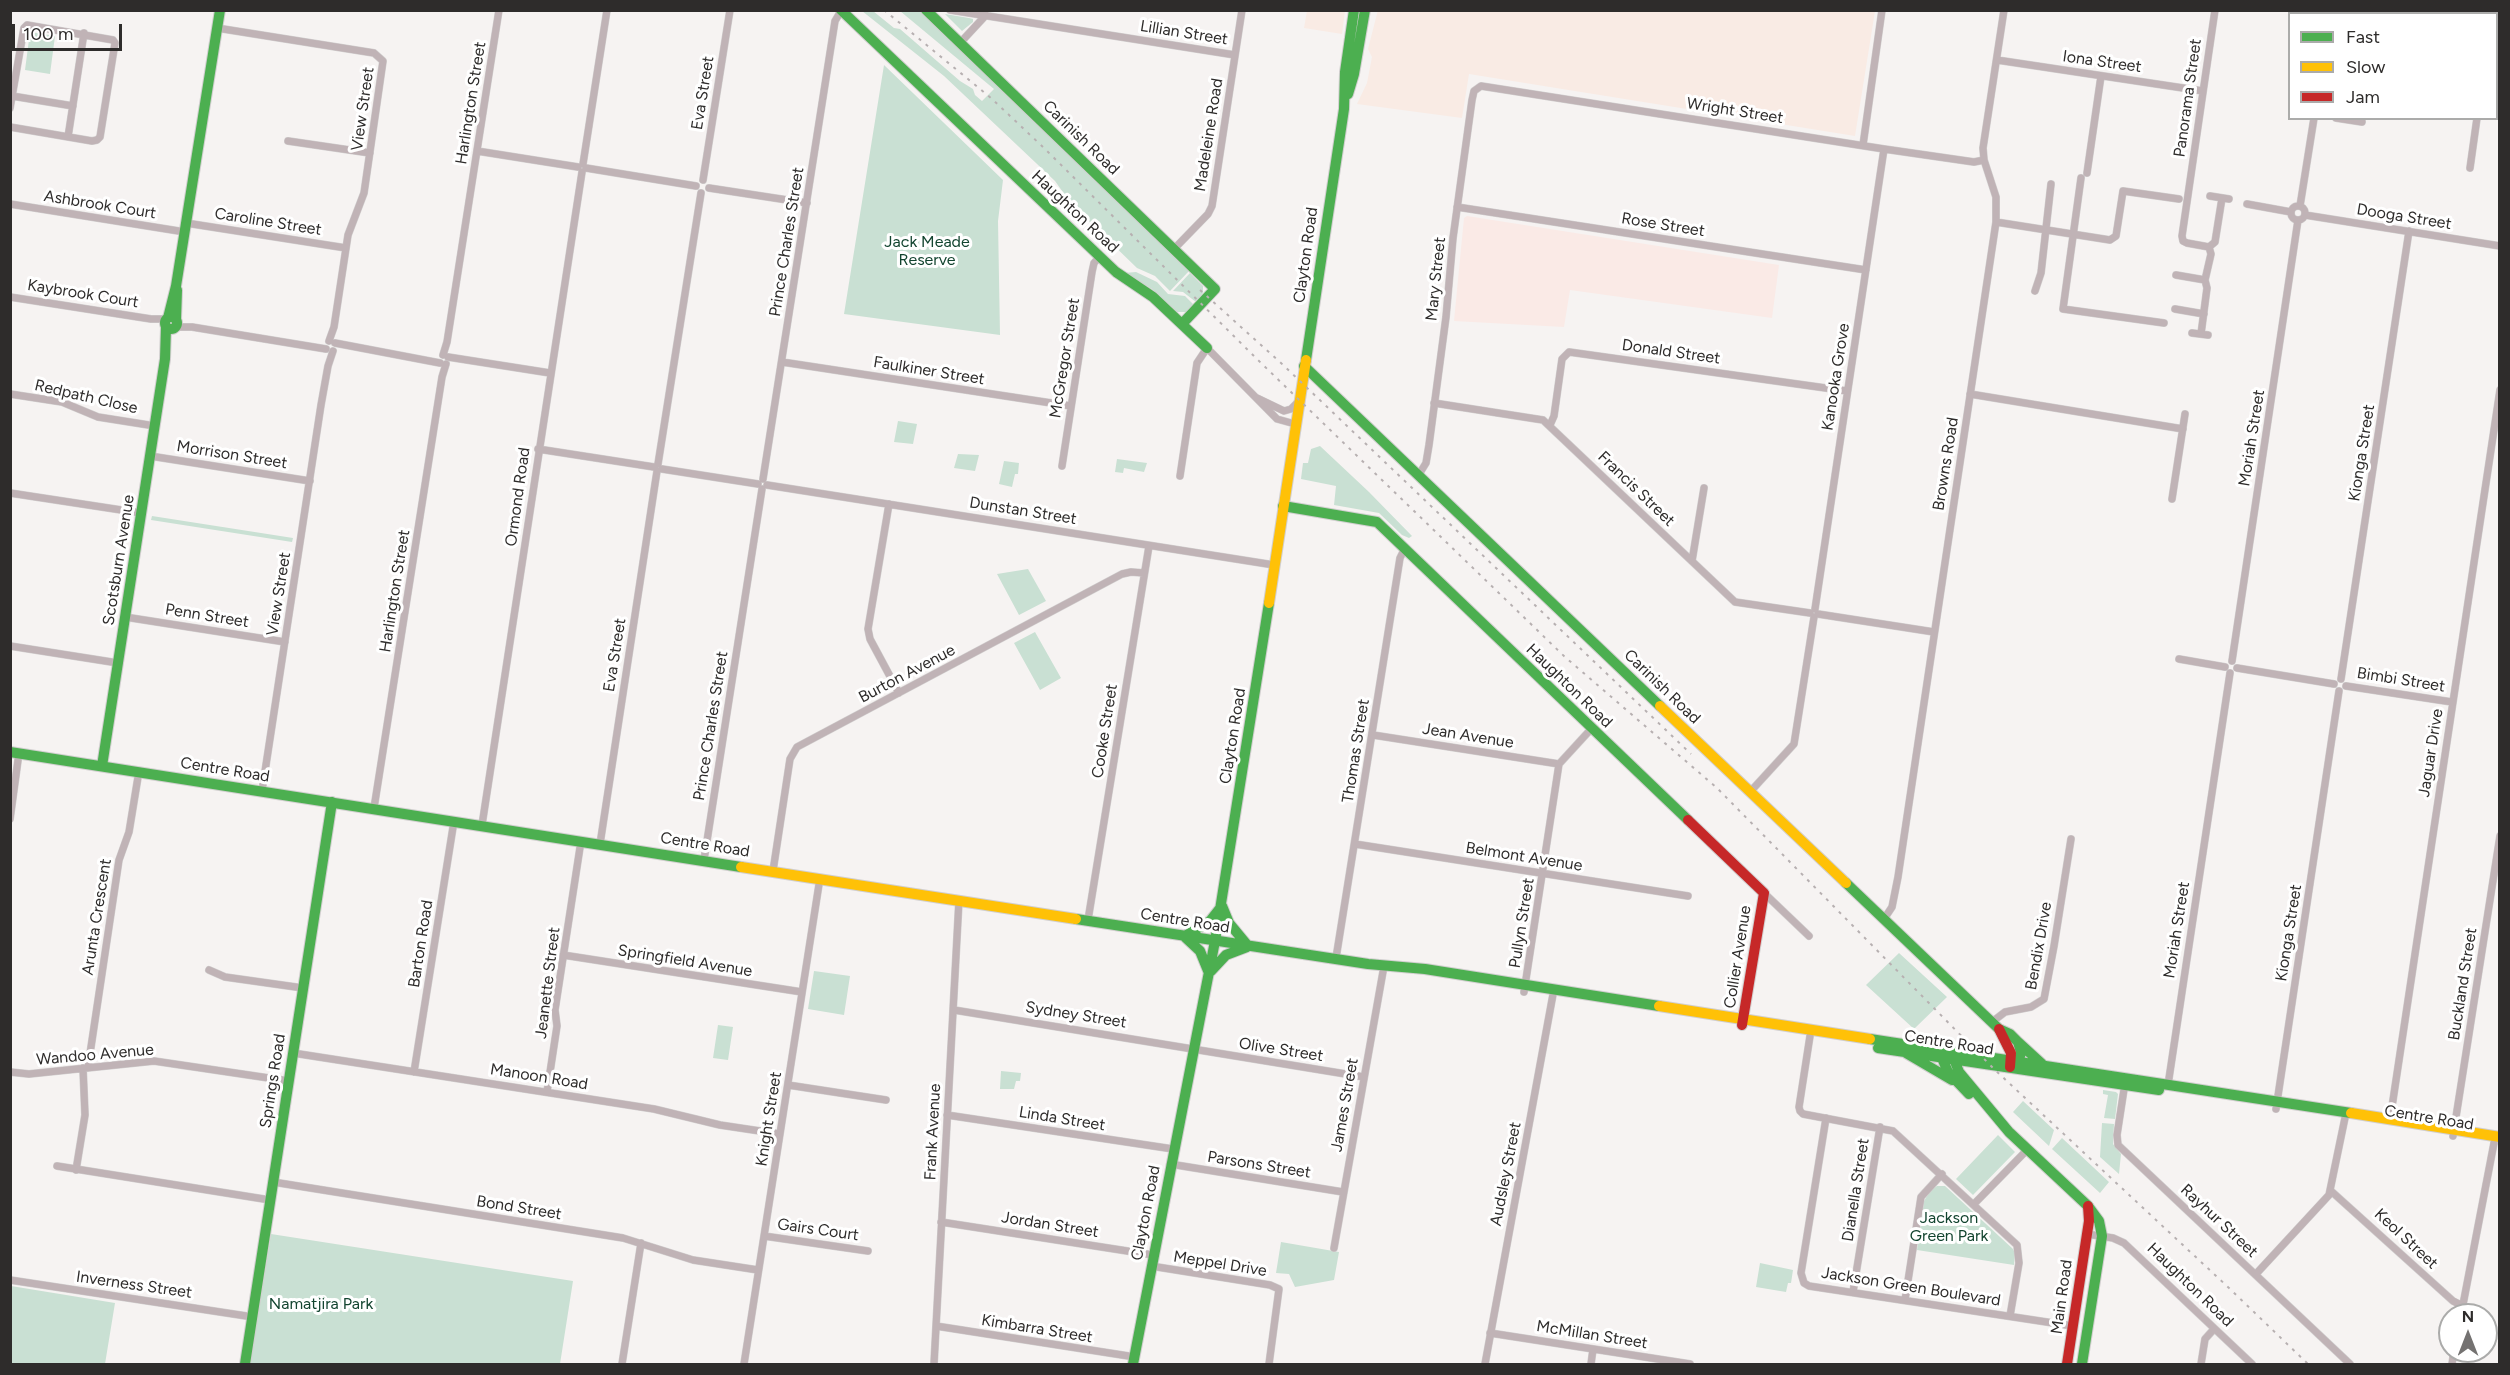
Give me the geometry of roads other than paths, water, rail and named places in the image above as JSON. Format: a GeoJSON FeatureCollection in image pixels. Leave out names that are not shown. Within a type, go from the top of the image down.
{"type":"FeatureCollection","features":[{"type":"Feature","properties":{"kind":"main road","name":"Scotsburn Avenue"},"geometry":{"type":"LineString","coordinates":[[102,766],[220,10]]}},
{"type":"Feature","properties":{"kind":"main road","name":"Carinish Road"},"geometry":{"type":"LineString","coordinates":[[926,10],[1215,289],[1182,324]]}},
{"type":"Feature","properties":{"kind":"main road","name":"Clayton Road"},"geometry":{"type":"LineString","coordinates":[[1344,109],[1345,72],[1354,10]]}},
{"type":"Feature","properties":{"kind":"main road","name":"Clayton Road"},"geometry":{"type":"LineString","coordinates":[[1134,1361],[1170,1164],[1222,906],[1344,109],[1354,74],[1365,10]]}},
{"type":"Feature","properties":{"kind":"main road","name":"Haughton Road"},"geometry":{"type":"LineString","coordinates":[[841,11],[1120,275],[1153,297],[1207,348]]}},
{"type":"Feature","properties":{"kind":"main road","name":"Carinish Road"},"geometry":{"type":"LineString","coordinates":[[1304,366],[1998,1029],[2011,1053],[2014,1064]]}},
{"type":"Feature","properties":{"kind":"main road","name":"Haughton Road"},"geometry":{"type":"LineString","coordinates":[[1283,506],[1377,522],[1764,893]]}},
{"type":"Feature","properties":{"kind":"main road","name":"Centre Road"},"geometry":{"type":"LineString","coordinates":[[15,752],[1215,941],[1390,967],[1425,969],[1553,993],[1947,1055],[1974,1063],[2042,1064],[2126,1082],[2168,1084],[2277,1105]]}},
{"type":"Feature","properties":{"kind":"main road","name":"Springs Road"},"geometry":{"type":"LineString","coordinates":[[245,1365],[332,802]]}},
{"type":"Feature","properties":{"kind":"main road","name":"Collier Avenue"},"geometry":{"type":"LineString","coordinates":[[1743,1022],[1764,893]]}},
{"type":"Feature","properties":{"kind":"main road"},"geometry":{"type":"LineString","coordinates":[[1222,906],[1229,923],[1248,946],[1226,955],[1209,974],[1200,951],[1185,936],[1210,921],[1222,906]]}},
{"type":"Feature","properties":{"kind":"main road","name":"Centre Road"},"geometry":{"type":"LineString","coordinates":[[1743,1022],[1903,1052],[1997,1057],[2014,1064],[2498,1141]]}},
{"type":"Feature","properties":{"kind":"main road","name":"Carinish Road"},"geometry":{"type":"LineString","coordinates":[[1998,1029],[2010,1034],[2042,1064]]}},
{"type":"Feature","properties":{"kind":"main road"},"geometry":{"type":"LineString","coordinates":[[1997,1057],[2001,1051],[1998,1029]]}},
{"type":"Feature","properties":{"kind":"main road"},"geometry":{"type":"LineString","coordinates":[[2014,1064],[2018,1042]]}},
{"type":"Feature","properties":{"kind":"main road"},"geometry":{"type":"LineString","coordinates":[[1903,1052],[1964,1084]]}},
{"type":"Feature","properties":{"kind":"main road"},"geometry":{"type":"LineString","coordinates":[[1947,1055],[1964,1084],[2088,1206],[2099,1221],[2102,1236]]}},
{"type":"Feature","properties":{"kind":"main road"},"geometry":{"type":"LineString","coordinates":[[1964,1084],[1974,1063]]}},
{"type":"Feature","properties":{"kind":"main road","name":"Centre Road"},"geometry":{"type":"LineString","coordinates":[[2345,1116],[2390,1120],[2453,1133]]}},
{"type":"Feature","properties":{"kind":"main road"},"geometry":{"type":"LineString","coordinates":[[2086,1234],[2088,1206]]}},
{"type":"Feature","properties":{"kind":"main road","name":"Main Road"},"geometry":{"type":"LineString","coordinates":[[2067,1365],[2086,1234]]}},
{"type":"Feature","properties":{"kind":"main road","name":"Main Road"},"geometry":{"type":"LineString","coordinates":[[2082,1365],[2102,1236]]}},
{"type":"Feature","properties":{"kind":"street","name":"Harlington Street"},"geometry":{"type":"LineString","coordinates":[[374,808],[499,10]]}},
{"type":"Feature","properties":{"kind":"street","name":"Ormond Road"},"geometry":{"type":"LineString","coordinates":[[482,825],[607,10]]}},
{"type":"Feature","properties":{"kind":"street","name":"Eva Street"},"geometry":{"type":"LineString","coordinates":[[703,180],[730,10]]}},
{"type":"Feature","properties":{"kind":"street","name":"Lillian Street"},"geometry":{"type":"LineString","coordinates":[[950,10],[1234,55]]}},
{"type":"Feature","properties":{"kind":"street","name":"Madeleine Road"},"geometry":{"type":"LineString","coordinates":[[1174,249],[1208,214],[1212,206],[1242,10]]}},
{"type":"Feature","properties":{"kind":"street"},"geometry":{"type":"LineString","coordinates":[[1863,145],[1882,10]]}},
{"type":"Feature","properties":{"kind":"street","name":"Browns Road"},"geometry":{"type":"LineString","coordinates":[[1884,919],[1892,907],[1898,877],[1996,222],[1996,197],[1984,160],[1983,148],[2004,10]]}},
{"type":"Feature","properties":{"kind":"street","name":"Panorama Street"},"geometry":{"type":"LineString","coordinates":[[2209,247],[2183,241],[2215,10]]}},
{"type":"Feature","properties":{"kind":"street","name":"Prince Charles Street"},"geometry":{"type":"LineString","coordinates":[[704,860],[835,21],[841,11]]}},
{"type":"Feature","properties":{"kind":"street"},"geometry":{"type":"LineString","coordinates":[[960,43],[986,15]]}},
{"type":"Feature","properties":{"kind":"street"},"geometry":{"type":"LineString","coordinates":[[10,108],[14,59],[27,25],[110,37],[115,43],[100,136],[92,141],[10,127]]}},
{"type":"Feature","properties":{"kind":"street","name":"View Street"},"geometry":{"type":"LineString","coordinates":[[217,28],[374,53],[380,56],[384,66],[363,198],[350,230],[346,248],[262,791]]}},
{"type":"Feature","properties":{"kind":"street"},"geometry":{"type":"LineString","coordinates":[[68,138],[84,33]]}},
{"type":"Feature","properties":{"kind":"street","name":"Iona Street"},"geometry":{"type":"LineString","coordinates":[[1997,60],[2203,91]]}},
{"type":"Feature","properties":{"kind":"street"},"geometry":{"type":"LineString","coordinates":[[2101,76],[2063,309],[2164,323]]}},
{"type":"Feature","properties":{"kind":"street","name":"Wright Street"},"geometry":{"type":"LineString","coordinates":[[1481,87],[1884,149],[1974,162],[1984,160]]}},
{"type":"Feature","properties":{"kind":"street","name":"Mary Street"},"geometry":{"type":"LineString","coordinates":[[1418,476],[1426,463],[1472,100],[1474,91],[1481,87]]}},
{"type":"Feature","properties":{"kind":"street"},"geometry":{"type":"LineString","coordinates":[[12,96],[73,106]]}},
{"type":"Feature","properties":{"kind":"street"},"geometry":{"type":"LineString","coordinates":[[2300,206],[2314,120]]}},
{"type":"Feature","properties":{"kind":"street"},"geometry":{"type":"LineString","coordinates":[[2349,120],[2362,122]]}},
{"type":"Feature","properties":{"kind":"street"},"geometry":{"type":"LineString","coordinates":[[2470,168],[2478,120]]}},
{"type":"Feature","properties":{"kind":"street"},"geometry":{"type":"LineString","coordinates":[[288,141],[370,153]]}},
{"type":"Feature","properties":{"kind":"street","name":"Kanooka Grove"},"geometry":{"type":"LineString","coordinates":[[1750,792],[1794,744],[1884,149]]}},
{"type":"Feature","properties":{"kind":"street"},"geometry":{"type":"LineString","coordinates":[[477,151],[696,186]]}},
{"type":"Feature","properties":{"kind":"street"},"geometry":{"type":"LineString","coordinates":[[696,186],[703,180],[707,182],[709,188]]}},
{"type":"Feature","properties":{"kind":"street"},"geometry":{"type":"LineString","coordinates":[[2035,291],[2041,273],[2051,184]]}},
{"type":"Feature","properties":{"kind":"street"},"geometry":{"type":"LineString","coordinates":[[696,186],[701,193],[706,192],[709,188]]}},
{"type":"Feature","properties":{"kind":"street"},"geometry":{"type":"LineString","coordinates":[[709,188],[807,203]]}},
{"type":"Feature","properties":{"kind":"street"},"geometry":{"type":"LineString","coordinates":[[1996,222],[2114,239],[2123,190],[2179,198]]}},
{"type":"Feature","properties":{"kind":"street","name":"Eva Street"},"geometry":{"type":"LineString","coordinates":[[600,844],[701,193]]}},
{"type":"Feature","properties":{"kind":"street"},"geometry":{"type":"LineString","coordinates":[[2192,333],[2205,334],[2204,314],[2207,288],[2205,280],[2211,254],[2209,247],[2215,242],[2225,198],[2210,196]]}},
{"type":"Feature","properties":{"kind":"street","name":"Ashbrook Court"},"geometry":{"type":"LineString","coordinates":[[10,204],[186,228]]}},
{"type":"Feature","properties":{"kind":"street"},"geometry":{"type":"LineString","coordinates":[[2247,204],[2291,212]]}},
{"type":"Feature","properties":{"kind":"street"},"geometry":{"type":"LineString","coordinates":[[2291,212],[2294,207],[2300,206]]}},
{"type":"Feature","properties":{"kind":"street"},"geometry":{"type":"LineString","coordinates":[[2291,212],[2298,220],[2305,215],[2304,209],[2300,206]]}},
{"type":"Feature","properties":{"kind":"street","name":"Rose Street"},"geometry":{"type":"LineString","coordinates":[[1457,207],[1866,270]]}},
{"type":"Feature","properties":{"kind":"street","name":"Dooga Street"},"geometry":{"type":"LineString","coordinates":[[2305,215],[2499,246]]}},
{"type":"Feature","properties":{"kind":"street","name":"Moriah Street"},"geometry":{"type":"LineString","coordinates":[[2232,661],[2298,220]]}},
{"type":"Feature","properties":{"kind":"street","name":"Caroline Street"},"geometry":{"type":"LineString","coordinates":[[186,228],[346,248]]}},
{"type":"Feature","properties":{"kind":"street","name":"Kionga Street"},"geometry":{"type":"LineString","coordinates":[[2344,682],[2409,231]]}},
{"type":"Feature","properties":{"kind":"street","name":"McGregor Street"},"geometry":{"type":"LineString","coordinates":[[1062,466],[1092,272],[1100,256]]}},
{"type":"Feature","properties":{"kind":"street"},"geometry":{"type":"LineString","coordinates":[[2176,276],[2205,280]]}},
{"type":"Feature","properties":{"kind":"street","name":"Kaybrook Court"},"geometry":{"type":"LineString","coordinates":[[10,297],[192,327],[331,346]]}},
{"type":"Feature","properties":{"kind":"street"},"geometry":{"type":"LineString","coordinates":[[2175,309],[2204,314]]}},
{"type":"Feature","properties":{"kind":"street"},"geometry":{"type":"LineString","coordinates":[[331,346],[425,359],[463,360],[550,373]]}},
{"type":"Feature","properties":{"kind":"street"},"geometry":{"type":"LineString","coordinates":[[1180,476],[1197,363],[1207,348]]}},
{"type":"Feature","properties":{"kind":"street","name":"Haughton Road"},"geometry":{"type":"LineString","coordinates":[[1207,348],[1277,419],[1295,424]]}},
{"type":"Feature","properties":{"kind":"street","name":"Donald Street"},"geometry":{"type":"LineString","coordinates":[[1550,425],[1554,416],[1562,359],[1569,352],[1847,391]]}},
{"type":"Feature","properties":{"kind":"street","name":"Faulkiner Street"},"geometry":{"type":"LineString","coordinates":[[782,362],[1071,406]]}},
{"type":"Feature","properties":{"kind":"street","name":"Jaguar Drive"},"geometry":{"type":"LineString","coordinates":[[2390,1120],[2499,390]]}},
{"type":"Feature","properties":{"kind":"street","name":"Redpath Close"},"geometry":{"type":"LineString","coordinates":[[10,394],[62,402],[98,417],[155,426]]}},
{"type":"Feature","properties":{"kind":"street"},"geometry":{"type":"LineString","coordinates":[[1970,394],[2184,429]]}},
{"type":"Feature","properties":{"kind":"street"},"geometry":{"type":"LineString","coordinates":[[1257,398],[1284,411],[1291,410],[1299,399]]}},
{"type":"Feature","properties":{"kind":"street","name":"Francis Street"},"geometry":{"type":"LineString","coordinates":[[1434,403],[1543,420],[1735,602],[1934,632]]}},
{"type":"Feature","properties":{"kind":"street"},"geometry":{"type":"LineString","coordinates":[[2172,499],[2186,414]]}},
{"type":"Feature","properties":{"kind":"street","name":"Dunstan Street"},"geometry":{"type":"LineString","coordinates":[[538,450],[1274,565]]}},
{"type":"Feature","properties":{"kind":"street","name":"Morrison Street"},"geometry":{"type":"LineString","coordinates":[[150,456],[310,481]]}},
{"type":"Feature","properties":{"kind":"street"},"geometry":{"type":"LineString","coordinates":[[1692,561],[1704,488]]}},
{"type":"Feature","properties":{"kind":"street"},"geometry":{"type":"LineString","coordinates":[[10,493],[141,513]]}},
{"type":"Feature","properties":{"kind":"street"},"geometry":{"type":"LineString","coordinates":[[889,504],[868,629],[870,639],[899,693]]}},
{"type":"Feature","properties":{"kind":"street","name":"Cooke Street"},"geometry":{"type":"LineString","coordinates":[[1088,920],[1149,546]]}},
{"type":"Feature","properties":{"kind":"street","name":"Thomas Street"},"geometry":{"type":"LineString","coordinates":[[1336,958],[1400,558],[1404,550]]}},
{"type":"Feature","properties":{"kind":"street","name":"Burton Avenue"},"geometry":{"type":"LineString","coordinates":[[773,871],[790,759],[797,747],[1122,574],[1144,573]]}},
{"type":"Feature","properties":{"kind":"street","name":"Penn Street"},"geometry":{"type":"LineString","coordinates":[[125,617],[285,642]]}},
{"type":"Feature","properties":{"kind":"street"},"geometry":{"type":"LineString","coordinates":[[10,646],[118,663]]}},
{"type":"Feature","properties":{"kind":"street"},"geometry":{"type":"LineString","coordinates":[[2179,659],[2234,673],[2237,668],[2232,661]]}},
{"type":"Feature","properties":{"kind":"street"},"geometry":{"type":"LineString","coordinates":[[2228,670],[2232,661]]}},
{"type":"Feature","properties":{"kind":"street","name":"Bimbi Street"},"geometry":{"type":"LineString","coordinates":[[2237,668],[2334,684]]}},
{"type":"Feature","properties":{"kind":"street","name":"Moriah Street"},"geometry":{"type":"LineString","coordinates":[[2168,1084],[2228,670]]}},
{"type":"Feature","properties":{"kind":"street"},"geometry":{"type":"LineString","coordinates":[[2344,682],[2339,691],[2334,684],[2344,682]]}},
{"type":"Feature","properties":{"kind":"street","name":"Bimbi Street"},"geometry":{"type":"LineString","coordinates":[[2344,682],[2452,702]]}},
{"type":"Feature","properties":{"kind":"street","name":"Kionga Street"},"geometry":{"type":"LineString","coordinates":[[2277,1105],[2339,691]]}},
{"type":"Feature","properties":{"kind":"street"},"geometry":{"type":"LineString","coordinates":[[1559,764],[1592,728]]}},
{"type":"Feature","properties":{"kind":"street","name":"Jean Avenue"},"geometry":{"type":"LineString","coordinates":[[1372,735],[1559,764]]}},
{"type":"Feature","properties":{"kind":"street"},"geometry":{"type":"LineString","coordinates":[[10,819],[15,752]]}},
{"type":"Feature","properties":{"kind":"street","name":"Pullyn Street"},"geometry":{"type":"LineString","coordinates":[[1525,988],[1559,764]]}},
{"type":"Feature","properties":{"kind":"street","name":"Arunta Crescent"},"geometry":{"type":"LineString","coordinates":[[76,1170],[85,1115],[85,1068],[118,860],[129,832],[139,771]]}},
{"type":"Feature","properties":{"kind":"street","name":"Barton Road"},"geometry":{"type":"LineString","coordinates":[[414,1072],[454,820]]}},
{"type":"Feature","properties":{"kind":"street","name":"Buckland Street"},"geometry":{"type":"LineString","coordinates":[[2453,1133],[2499,836]]}},
{"type":"Feature","properties":{"kind":"street","name":"Bendix Drive"},"geometry":{"type":"LineString","coordinates":[[1998,1029],[2005,1012],[2031,1007],[2044,999],[2070,839]]}},
{"type":"Feature","properties":{"kind":"street","name":"Jeanette Street"},"geometry":{"type":"LineString","coordinates":[[547,1092],[557,1026],[555,1010],[581,841]]}},
{"type":"Feature","properties":{"kind":"street","name":"Belmont Avenue"},"geometry":{"type":"LineString","coordinates":[[1355,844],[1688,896]]}},
{"type":"Feature","properties":{"kind":"street","name":"Knight Street"},"geometry":{"type":"LineString","coordinates":[[744,1365],[820,878]]}},
{"type":"Feature","properties":{"kind":"street","name":"Haughton Road"},"geometry":{"type":"LineString","coordinates":[[1764,893],[1809,936]]}},
{"type":"Feature","properties":{"kind":"street","name":"Frank Avenue"},"geometry":{"type":"LineString","coordinates":[[934,1365],[959,900]]}},
{"type":"Feature","properties":{"kind":"street","name":"Springfield Avenue"},"geometry":{"type":"LineString","coordinates":[[563,955],[802,992]]}},
{"type":"Feature","properties":{"kind":"street","name":"James Street"},"geometry":{"type":"LineString","coordinates":[[1334,1248],[1364,1077],[1390,967]]}},
{"type":"Feature","properties":{"kind":"street"},"geometry":{"type":"LineString","coordinates":[[210,970],[225,977],[303,988]]}},
{"type":"Feature","properties":{"kind":"street","name":"Audsley Street"},"geometry":{"type":"LineString","coordinates":[[1485,1365],[1553,993]]}},
{"type":"Feature","properties":{"kind":"street","name":"Sydney Street"},"geometry":{"type":"LineString","coordinates":[[954,1010],[1193,1048]]}},
{"type":"Feature","properties":{"kind":"street"},"geometry":{"type":"LineString","coordinates":[[1810,1036],[1798,1107],[1803,1114],[1893,1131],[2017,1245],[2019,1263],[2010,1316]]}},
{"type":"Feature","properties":{"kind":"street","name":"Olive Street"},"geometry":{"type":"LineString","coordinates":[[1193,1048],[1364,1077]]}},
{"type":"Feature","properties":{"kind":"street","name":"Manoon Road"},"geometry":{"type":"LineString","coordinates":[[293,1053],[654,1109],[720,1125],[780,1134]]}},
{"type":"Feature","properties":{"kind":"street","name":"Wandoo Avenue"},"geometry":{"type":"LineString","coordinates":[[10,1072],[29,1074],[154,1061],[289,1081]]}},
{"type":"Feature","properties":{"kind":"street","name":"Rayhur Street"},"geometry":{"type":"LineString","coordinates":[[2126,1082],[2117,1135],[2118,1145],[2349,1365]]}},
{"type":"Feature","properties":{"kind":"street"},"geometry":{"type":"LineString","coordinates":[[788,1084],[886,1100]]}},
{"type":"Feature","properties":{"kind":"street","name":"Linda Street"},"geometry":{"type":"LineString","coordinates":[[947,1115],[1173,1149]]}},
{"type":"Feature","properties":{"kind":"street"},"geometry":{"type":"LineString","coordinates":[[2256,1274],[2331,1191],[2345,1116]]}},
{"type":"Feature","properties":{"kind":"street","name":"Jackson Green Boulevard"},"geometry":{"type":"LineString","coordinates":[[1826,1119],[1802,1278],[1809,1286],[2073,1326]]}},
{"type":"Feature","properties":{"kind":"street","name":"Dianella Street"},"geometry":{"type":"LineString","coordinates":[[1853,1292],[1880,1127]]}},
{"type":"Feature","properties":{"kind":"street"},"geometry":{"type":"LineString","coordinates":[[2464,1303],[2498,1141]]}},
{"type":"Feature","properties":{"kind":"street"},"geometry":{"type":"LineString","coordinates":[[1974,1204],[2028,1149]]}},
{"type":"Feature","properties":{"kind":"street","name":"Parsons Street"},"geometry":{"type":"LineString","coordinates":[[1170,1164],[1343,1192]]}},
{"type":"Feature","properties":{"kind":"street"},"geometry":{"type":"LineString","coordinates":[[57,1166],[270,1200]]}},
{"type":"Feature","properties":{"kind":"street"},"geometry":{"type":"LineString","coordinates":[[1905,1300],[1921,1197],[1942,1174]]}},
{"type":"Feature","properties":{"kind":"street","name":"Bond Street"},"geometry":{"type":"LineString","coordinates":[[273,1182],[623,1238],[693,1260],[758,1270]]}},
{"type":"Feature","properties":{"kind":"street","name":"Keol Street"},"geometry":{"type":"LineString","coordinates":[[2331,1191],[2457,1303]]}},
{"type":"Feature","properties":{"kind":"street","name":"Jordan Street"},"geometry":{"type":"LineString","coordinates":[[942,1222],[1152,1261]]}},
{"type":"Feature","properties":{"kind":"street","name":"Haughton Road"},"geometry":{"type":"LineString","coordinates":[[2086,1234],[2124,1243],[2252,1365]]}},
{"type":"Feature","properties":{"kind":"street","name":"Gairs Court"},"geometry":{"type":"LineString","coordinates":[[764,1236],[868,1251]]}},
{"type":"Feature","properties":{"kind":"street"},"geometry":{"type":"LineString","coordinates":[[622,1365],[640,1243]]}},
{"type":"Feature","properties":{"kind":"street","name":"Meppel Drive"},"geometry":{"type":"LineString","coordinates":[[1152,1261],[1280,1289],[1269,1365]]}},
{"type":"Feature","properties":{"kind":"street","name":"Inverness Street"},"geometry":{"type":"LineString","coordinates":[[10,1280],[253,1317]]}},
{"type":"Feature","properties":{"kind":"street","name":"Kimbarra Street"},"geometry":{"type":"LineString","coordinates":[[936,1326],[1134,1361]]}},
{"type":"Feature","properties":{"kind":"street"},"geometry":{"type":"LineString","coordinates":[[2201,1365],[2205,1339],[2214,1329]]}},
{"type":"Feature","properties":{"kind":"street","name":"McMillan Street"},"geometry":{"type":"LineString","coordinates":[[1490,1333],[1690,1365]]}},
{"type":"Feature","properties":{"kind":"street"},"geometry":{"type":"LineString","coordinates":[[1591,1365],[1593,1349]]}},
{"type":"Feature","properties":{"kind":"railway"},"geometry":{"type":"LineString","coordinates":[[884,10],[991,98],[1044,148],[1261,363],[1565,657],[1717,788],[1994,1069],[2308,1364]]}},
{"type":"Feature","properties":{"kind":"railway"},"geometry":{"type":"LineString","coordinates":[[1200,290],[1281,363],[1691,754]]}},
{"type":"Feature","properties":{"kind":"park label","name":"Jack Meade Reserve"},"geometry":{"type":"Point","coordinates":[927,251]}},
{"type":"Feature","properties":{"kind":"park label","name":"Jackson Green Park"},"geometry":{"type":"Point","coordinates":[1949,1227]}},
{"type":"Feature","properties":{"kind":"park label","name":"Namatjira Park"},"geometry":{"type":"Point","coordinates":[321,1304]}}]}
